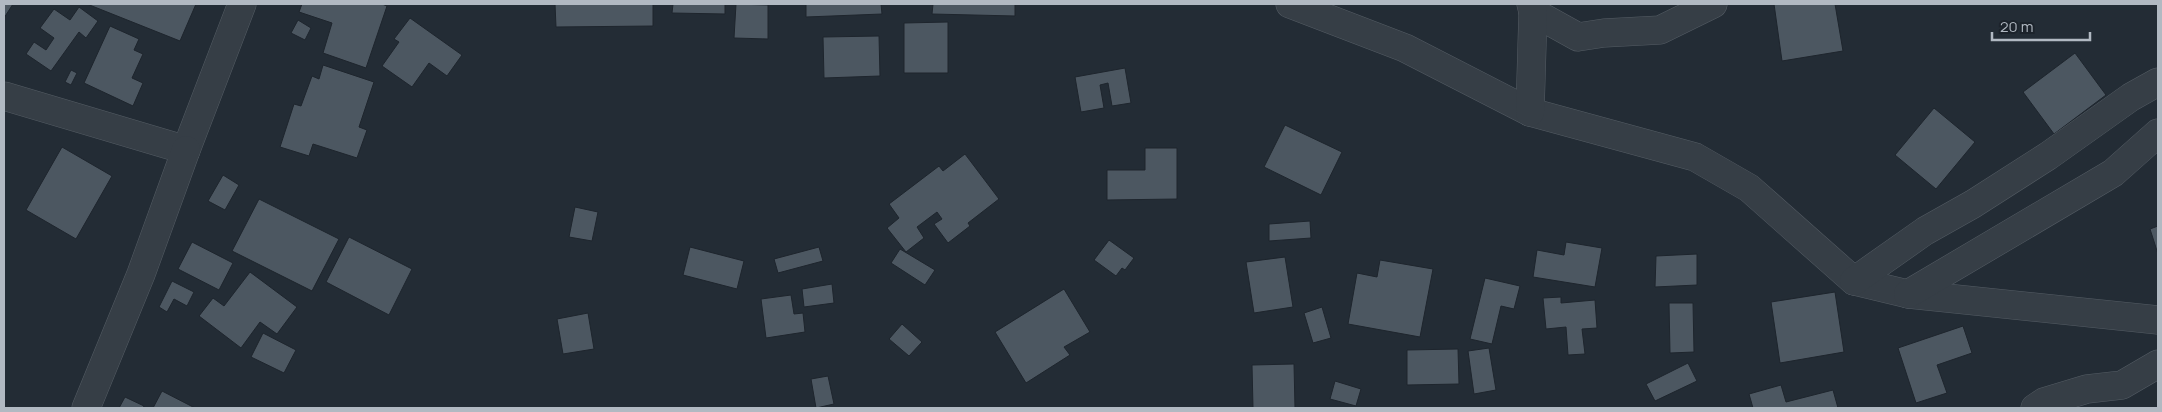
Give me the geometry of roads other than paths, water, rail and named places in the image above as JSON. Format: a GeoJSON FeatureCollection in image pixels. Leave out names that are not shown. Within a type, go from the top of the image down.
{"type":"FeatureCollection","features":[{"type":"Feature","properties":{"kind":"street"},"geometry":{"type":"LineString","coordinates":[[86,408],[141,274],[242,4]]}},
{"type":"Feature","properties":{"kind":"street"},"geometry":{"type":"LineString","coordinates":[[1290,4],[1405,48],[1530,112],[1695,157],[1749,188],[1854,281],[1908,294],[2158,320]]}},
{"type":"Feature","properties":{"kind":"street"},"geometry":{"type":"LineString","coordinates":[[1532,8],[1578,36],[1660,30],[1713,4]]}},
{"type":"Feature","properties":{"kind":"street"},"geometry":{"type":"LineString","coordinates":[[1530,112],[1532,8]]}},
{"type":"Feature","properties":{"kind":"street"},"geometry":{"type":"LineString","coordinates":[[1854,281],[1925,231],[1973,204],[2048,156],[2131,97],[2158,82]]}},
{"type":"Feature","properties":{"kind":"street"},"geometry":{"type":"LineString","coordinates":[[4,96],[186,150]]}},
{"type":"Feature","properties":{"kind":"street"},"geometry":{"type":"LineString","coordinates":[[1908,294],[2113,173],[2158,133]]}},
{"type":"Feature","properties":{"kind":"street"},"geometry":{"type":"LineString","coordinates":[[2035,408],[2044,402],[2086,389],[2122,385],[2158,364]]}}]}
